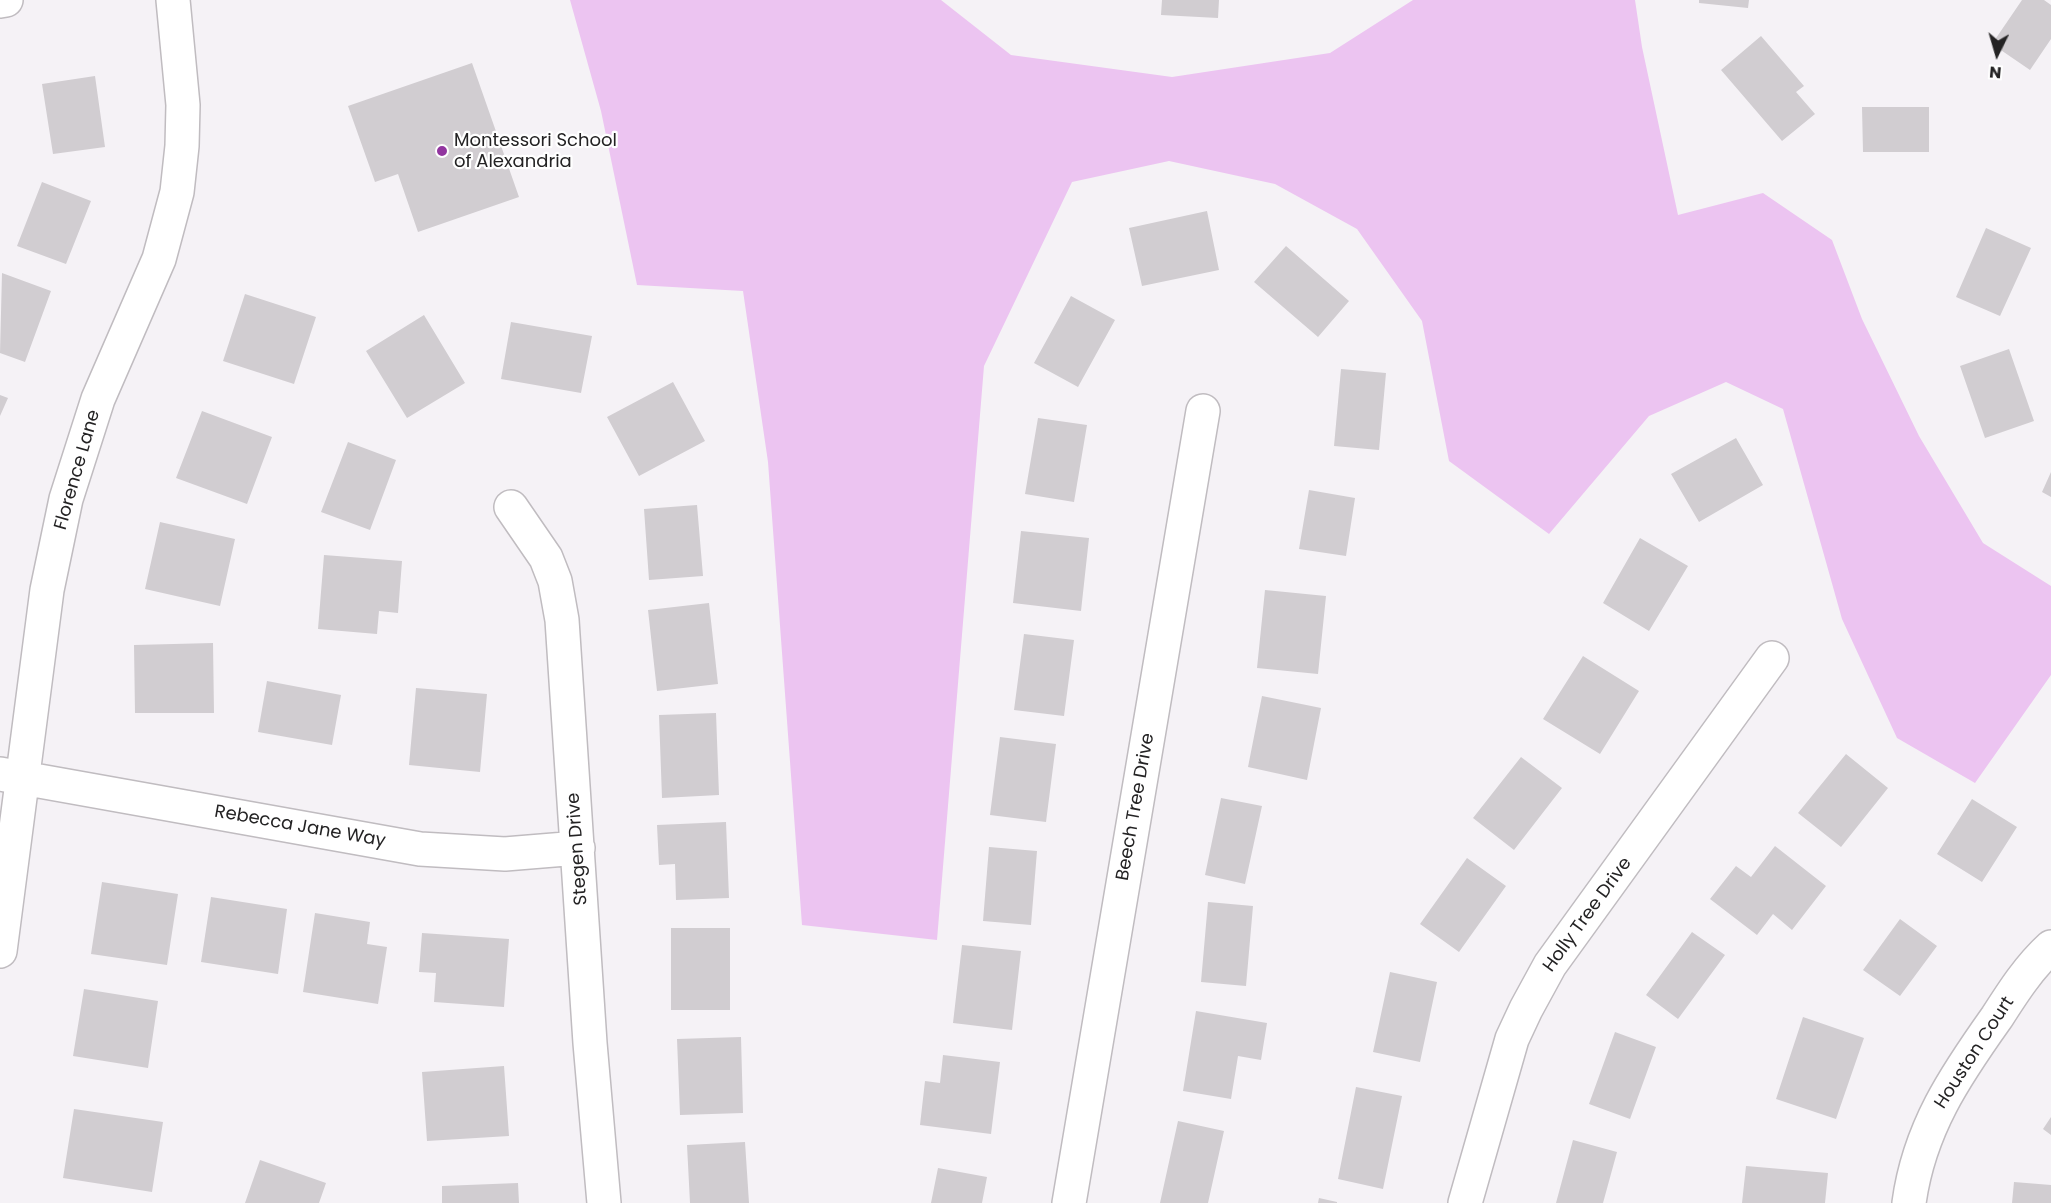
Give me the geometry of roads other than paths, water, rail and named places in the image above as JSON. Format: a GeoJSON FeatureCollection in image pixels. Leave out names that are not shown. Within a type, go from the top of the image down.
{"type":"FeatureCollection","features":[{"type":"Feature","properties":{"kind":"street"},"geometry":{"type":"LineString","coordinates":[[0,1],[6,0]]}},
{"type":"Feature","properties":{"kind":"street","name":"Florence Lane"},"geometry":{"type":"LineString","coordinates":[[0,951],[12,776],[66,499],[98,399],[159,259],[177,192],[182,146],[183,105],[173,0]]}},
{"type":"Feature","properties":{"kind":"street","name":"Beech Tree Drive"},"geometry":{"type":"LineString","coordinates":[[1069,1203],[1203,411]]}},
{"type":"Feature","properties":{"kind":"street","name":"Stegen Drive"},"geometry":{"type":"LineString","coordinates":[[511,507],[546,558],[555,581],[562,620],[590,1044],[604,1203]]}},
{"type":"Feature","properties":{"kind":"street","name":"Holly Tree Drive"},"geometry":{"type":"LineString","coordinates":[[1465,1203],[1512,1039],[1550,965],[1772,658]]}},
{"type":"Feature","properties":{"kind":"street","name":"Rebecca Jane Way"},"geometry":{"type":"LineString","coordinates":[[12,776],[420,849],[505,854],[578,848]]}},
{"type":"Feature","properties":{"kind":"street","name":"Houston Court"},"geometry":{"type":"LineString","coordinates":[[1909,1203],[1919,1156],[1944,1096],[1960,1069],[2025,976],[2051,948]]}},
{"type":"Feature","properties":{"kind":"place","name":"Montessori School of Alexandria"},"geometry":{"type":"Point","coordinates":[442,151]}}]}
